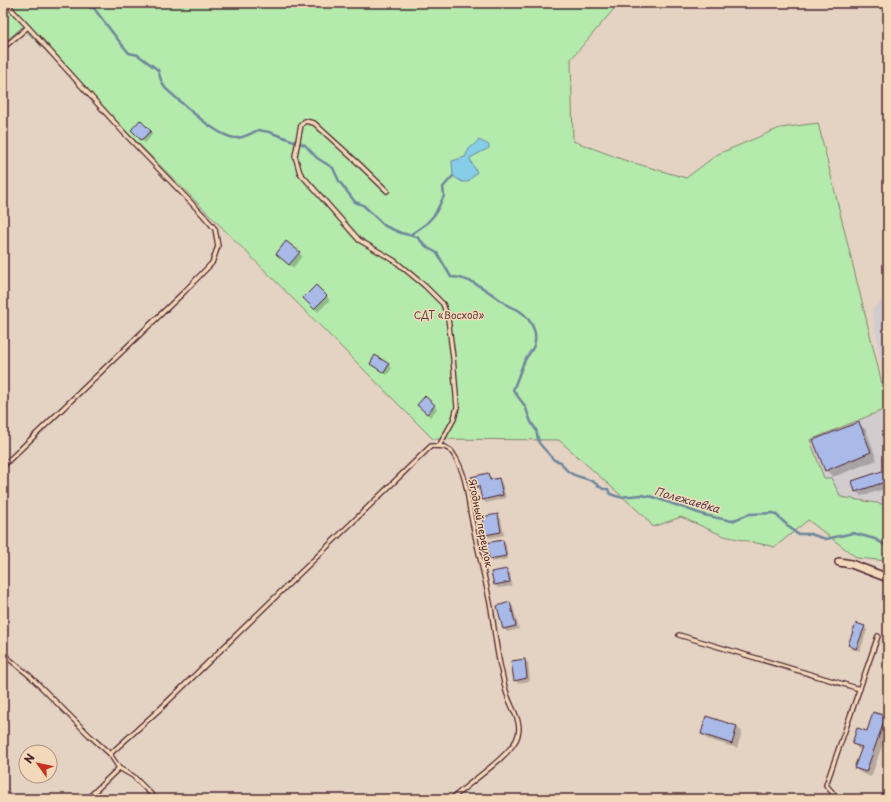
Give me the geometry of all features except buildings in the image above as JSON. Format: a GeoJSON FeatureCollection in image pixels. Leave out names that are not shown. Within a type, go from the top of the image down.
{"type":"FeatureCollection","features":[{"type":"Feature","properties":{"kind":"street"},"geometry":{"type":"LineString","coordinates":[[839,562],[851,564],[888,578]]}},
{"type":"Feature","properties":{"kind":"lane"},"geometry":{"type":"LineString","coordinates":[[3,466],[184,292],[212,262],[218,246],[215,229],[203,215],[125,134],[13,11],[8,3]]}},
{"type":"Feature","properties":{"kind":"lane"},"geometry":{"type":"LineString","coordinates":[[883,3],[888,7]]}},
{"type":"Feature","properties":{"kind":"lane"},"geometry":{"type":"LineString","coordinates":[[3,48],[28,27]]}},
{"type":"Feature","properties":{"kind":"lane"},"geometry":{"type":"LineString","coordinates":[[110,754],[161,708],[431,446],[439,446],[454,419],[457,407],[454,358],[448,318],[443,304],[425,286],[395,261],[359,240],[300,173],[295,156],[301,126],[305,121],[314,123],[387,190]]}},
{"type":"Feature","properties":{"kind":"lane","name":"Ягодный переулок"},"geometry":{"type":"LineString","coordinates":[[439,446],[447,447],[454,454],[467,485],[471,515],[490,608],[496,647],[508,696],[519,725],[519,734],[516,743],[504,756],[462,788],[452,799]]}},
{"type":"Feature","properties":{"kind":"lane"},"geometry":{"type":"LineString","coordinates":[[679,635],[860,689]]}},
{"type":"Feature","properties":{"kind":"lane"},"geometry":{"type":"LineString","coordinates":[[838,799],[826,785],[878,636]]}},
{"type":"Feature","properties":{"kind":"lane"},"geometry":{"type":"LineString","coordinates":[[3,654],[30,676],[110,754],[120,768],[133,776],[156,799]]}},
{"type":"Feature","properties":{"kind":"lane"},"geometry":{"type":"LineString","coordinates":[[87,799],[120,768]]}},
{"type":"Feature","properties":{"kind":"shaded area"},"geometry":{"type":"Polygon","coordinates":[[[888,296],[888,405],[872,309],[888,296]]]}},
{"type":"Feature","properties":{"kind":"shaded area"},"geometry":{"type":"Polygon","coordinates":[[[888,409],[888,505],[841,497],[831,479],[824,478],[812,440],[888,409]]]}},
{"type":"Feature","properties":{"kind":"green space","name":"СДТ «Восход»"},"geometry":{"type":"Polygon","coordinates":[[[3,3],[619,3],[571,59],[573,141],[624,160],[686,178],[718,154],[780,128],[818,123],[888,408],[810,440],[824,478],[831,478],[841,497],[888,505],[888,561],[857,558],[808,520],[775,547],[724,536],[681,517],[653,527],[645,517],[559,440],[433,439],[22,27],[3,44],[3,3]]]}},
{"type":"Feature","properties":{"kind":"water"},"geometry":{"type":"Polygon","coordinates":[[[479,140],[489,145],[489,148],[470,158],[477,172],[468,182],[462,182],[453,176],[452,161],[465,157],[469,149],[479,140]]]}},
{"type":"Feature","properties":{"kind":"waterway","name":"Полежаевка"},"geometry":{"type":"LineString","coordinates":[[83,3],[91,8],[93,7],[129,53],[138,55],[158,70],[165,88],[189,110],[210,126],[230,137],[238,138],[258,130],[269,132],[305,145],[317,158],[333,168],[339,181],[355,202],[363,205],[385,226],[401,233],[417,237],[428,248],[437,253],[451,277],[473,283],[488,291],[508,306],[518,310],[525,316],[531,323],[535,332],[535,341],[524,362],[513,390],[525,406],[531,422],[536,430],[539,443],[554,460],[561,462],[572,474],[590,480],[603,489],[608,489],[610,494],[619,497],[641,495],[653,497],[704,515],[732,521],[749,514],[774,513],[797,534],[810,534],[826,539],[853,533],[875,539],[888,547]]}},
{"type":"Feature","properties":{"kind":"waterway","name":"Полежаевка"},"geometry":{"type":"LineString","coordinates":[[410,235],[426,224],[435,214],[444,196],[443,187],[453,176]]}}]}
